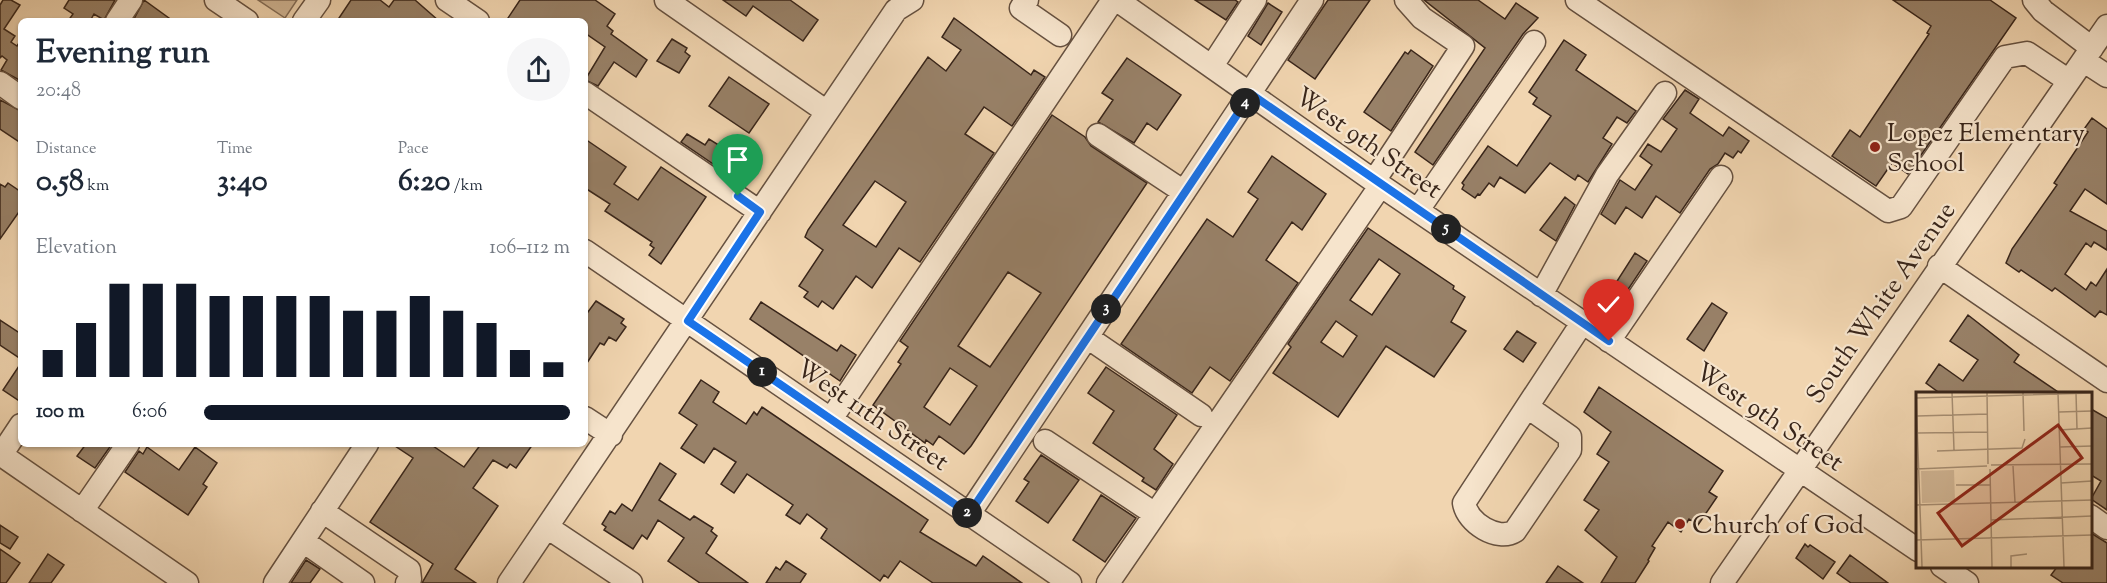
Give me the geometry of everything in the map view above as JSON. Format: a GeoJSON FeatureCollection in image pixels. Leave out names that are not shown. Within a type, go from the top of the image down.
{"type":"FeatureCollection","features":[{"type":"Feature","properties":{"kind":"street"},"geometry":{"type":"LineString","coordinates":[[119,18],[131,0]]}},
{"type":"Feature","properties":{"kind":"street"},"geometry":{"type":"LineString","coordinates":[[306,18],[319,0]]}},
{"type":"Feature","properties":{"kind":"street"},"geometry":{"type":"LineString","coordinates":[[447,0],[474,18]]}},
{"type":"Feature","properties":{"kind":"street"},"geometry":{"type":"LineString","coordinates":[[666,0],[827,112]]}},
{"type":"Feature","properties":{"kind":"street"},"geometry":{"type":"LineString","coordinates":[[1027,0],[1021,8],[1059,35]]}},
{"type":"Feature","properties":{"kind":"street"},"geometry":{"type":"LineString","coordinates":[[831,419],[1115,0]]}},
{"type":"Feature","properties":{"kind":"street","name":"West 9th Street"},"geometry":{"type":"LineString","coordinates":[[1115,0],[1377,183],[1916,549]]}},
{"type":"Feature","properties":{"kind":"street"},"geometry":{"type":"LineString","coordinates":[[1212,66],[1255,0]]}},
{"type":"Feature","properties":{"kind":"street"},"geometry":{"type":"LineString","coordinates":[[969,514],[1312,0]]}},
{"type":"Feature","properties":{"kind":"street"},"geometry":{"type":"LineString","coordinates":[[1108,583],[1377,183],[1462,46],[1422,18],[1406,0]]}},
{"type":"Feature","properties":{"kind":"street"},"geometry":{"type":"LineString","coordinates":[[1577,0],[1888,211],[1900,207],[2005,57],[2027,53],[2069,81]]}},
{"type":"Feature","properties":{"kind":"street"},"geometry":{"type":"LineString","coordinates":[[2034,0],[2107,76]]}},
{"type":"Feature","properties":{"kind":"street"},"geometry":{"type":"LineString","coordinates":[[509,583],[901,3]]}},
{"type":"Feature","properties":{"kind":"street","name":"South White Avenue"},"geometry":{"type":"LineString","coordinates":[[1732,579],[1798,470],[2107,26]]}},
{"type":"Feature","properties":{"kind":"street"},"geometry":{"type":"LineString","coordinates":[[1418,210],[1533,42]]}},
{"type":"Feature","properties":{"kind":"street"},"geometry":{"type":"LineString","coordinates":[[0,82],[18,96]]}},
{"type":"Feature","properties":{"kind":"street"},"geometry":{"type":"LineString","coordinates":[[1541,295],[1607,175],[1665,93]]}},
{"type":"Feature","properties":{"kind":"street"},"geometry":{"type":"LineString","coordinates":[[588,95],[760,212]]}},
{"type":"Feature","properties":{"kind":"street"},"geometry":{"type":"LineString","coordinates":[[1098,135],[1184,192]]}},
{"type":"Feature","properties":{"kind":"street"},"geometry":{"type":"LineString","coordinates":[[1609,341],[1720,177]]}},
{"type":"Feature","properties":{"kind":"street","name":"West 11th Street"},"geometry":{"type":"LineString","coordinates":[[588,253],[1065,582]]}},
{"type":"Feature","properties":{"kind":"street"},"geometry":{"type":"LineString","coordinates":[[1939,266],[2107,381]]}},
{"type":"Feature","properties":{"kind":"street"},"geometry":{"type":"LineString","coordinates":[[1528,408],[1570,436],[1570,450],[1515,531],[1508,536],[1500,536],[1471,519],[1465,512],[1464,503],[1582,323]]}},
{"type":"Feature","properties":{"kind":"street"},"geometry":{"type":"LineString","coordinates":[[1087,337],[1201,415]]}},
{"type":"Feature","properties":{"kind":"street"},"geometry":{"type":"LineString","coordinates":[[588,420],[610,435]]}},
{"type":"Feature","properties":{"kind":"street"},"geometry":{"type":"LineString","coordinates":[[18,428],[0,455],[188,583]]}},
{"type":"Feature","properties":{"kind":"street"},"geometry":{"type":"LineString","coordinates":[[1045,441],[1155,514]]}},
{"type":"Feature","properties":{"kind":"street"},"geometry":{"type":"LineString","coordinates":[[82,511],[126,447]]}},
{"type":"Feature","properties":{"kind":"street"},"geometry":{"type":"LineString","coordinates":[[275,583],[365,447]]}},
{"type":"Feature","properties":{"kind":"street"},"geometry":{"type":"LineString","coordinates":[[322,511],[409,570],[408,583]]}},
{"type":"Feature","properties":{"kind":"street"},"geometry":{"type":"LineString","coordinates":[[2092,517],[2107,528]]}},
{"type":"Feature","properties":{"kind":"street"},"geometry":{"type":"LineString","coordinates":[[548,527],[631,583]]}},
{"type":"Feature","properties":{"kind":"street"},"geometry":{"type":"LineString","coordinates":[[303,541],[363,583]]}},
{"type":"Feature","properties":{"kind":"street"},"geometry":{"type":"LineString","coordinates":[[1944,568],[1967,583]]}},
{"type":"Feature","properties":{"kind":"shaded area"},"geometry":{"type":"Polygon","coordinates":[[[258,0],[297,0],[285,18],[258,0]]]}},
{"type":"Feature","properties":{"kind":"building"},"geometry":{"type":"Polygon","coordinates":[[[3,0],[11,0],[20,5],[4,29],[15,36],[11,42],[18,44],[18,79],[1,70],[7,60],[2,56],[0,58],[0,5],[3,0]]]}},
{"type":"Feature","properties":{"kind":"building"},"geometry":{"type":"Polygon","coordinates":[[[69,0],[115,0],[105,18],[94,14],[92,18],[70,18],[73,14],[64,8],[69,0]]]}},
{"type":"Feature","properties":{"kind":"building"},"geometry":{"type":"Polygon","coordinates":[[[144,0],[169,18],[135,18],[144,0]]]}},
{"type":"Feature","properties":{"kind":"building"},"geometry":{"type":"Polygon","coordinates":[[[351,0],[380,0],[389,7],[394,0],[415,0],[436,18],[339,18],[351,0]]]}},
{"type":"Feature","properties":{"kind":"building"},"geometry":{"type":"Polygon","coordinates":[[[520,0],[595,0],[615,14],[607,26],[613,31],[611,34],[647,60],[636,77],[614,62],[598,86],[588,81],[588,75],[605,47],[588,35],[588,18],[508,18],[520,0]]]}},
{"type":"Feature","properties":{"kind":"building"},"geometry":{"type":"Polygon","coordinates":[[[723,0],[790,0],[818,20],[803,41],[753,6],[746,16],[723,0]]]}},
{"type":"Feature","properties":{"kind":"building"},"geometry":{"type":"Polygon","coordinates":[[[1195,0],[1235,0],[1238,2],[1226,20],[1195,0]]]}},
{"type":"Feature","properties":{"kind":"building"},"geometry":{"type":"Polygon","coordinates":[[[1328,0],[1370,0],[1315,79],[1288,60],[1328,0]]]}},
{"type":"Feature","properties":{"kind":"building"},"geometry":{"type":"Polygon","coordinates":[[[1424,0],[1478,0],[1505,19],[1516,3],[1538,18],[1523,34],[1433,165],[1415,152],[1485,48],[1424,0]]]}},
{"type":"Feature","properties":{"kind":"building"},"geometry":{"type":"Polygon","coordinates":[[[1893,0],[1990,0],[2016,18],[1908,174],[1892,163],[1876,186],[1832,156],[1850,130],[1860,137],[1929,34],[1927,33],[1931,26],[1893,0]]]}},
{"type":"Feature","properties":{"kind":"building"},"geometry":{"type":"Polygon","coordinates":[[[1268,3],[1282,12],[1261,45],[1248,36],[1268,3]]]}},
{"type":"Feature","properties":{"kind":"building"},"geometry":{"type":"Polygon","coordinates":[[[954,18],[1031,75],[1034,70],[1045,77],[1012,126],[984,107],[965,134],[994,153],[920,262],[899,248],[872,288],[856,276],[833,309],[822,301],[818,307],[804,297],[808,292],[799,286],[823,250],[805,237],[808,230],[928,57],[946,71],[961,50],[942,37],[954,18]],[[875,181],[843,225],[876,247],[906,202],[875,181]]]}},
{"type":"Feature","properties":{"kind":"building"},"geometry":{"type":"Polygon","coordinates":[[[672,39],[687,48],[685,52],[690,56],[679,73],[657,61],[672,39]]]}},
{"type":"Feature","properties":{"kind":"building"},"geometry":{"type":"Polygon","coordinates":[[[1564,40],[1586,55],[1576,70],[1636,111],[1627,123],[1617,117],[1603,138],[1612,144],[1588,182],[1578,175],[1575,180],[1550,163],[1525,193],[1500,177],[1494,187],[1489,183],[1475,198],[1462,189],[1464,185],[1462,183],[1488,146],[1517,166],[1551,116],[1533,104],[1537,98],[1529,92],[1564,40]]]}},
{"type":"Feature","properties":{"kind":"building"},"geometry":{"type":"Polygon","coordinates":[[[1411,50],[1433,66],[1391,131],[1364,112],[1405,52],[1408,54],[1411,50]]]}},
{"type":"Feature","properties":{"kind":"building"},"geometry":{"type":"Polygon","coordinates":[[[1127,58],[1181,95],[1157,130],[1147,123],[1134,143],[1098,122],[1113,100],[1102,93],[1127,58]]]}},
{"type":"Feature","properties":{"kind":"building"},"geometry":{"type":"Polygon","coordinates":[[[729,77],[769,104],[749,133],[709,106],[729,77]]]}},
{"type":"Feature","properties":{"kind":"building"},"geometry":{"type":"Polygon","coordinates":[[[1685,90],[1699,99],[1690,113],[1723,136],[1729,127],[1749,141],[1741,153],[1738,151],[1733,158],[1725,153],[1718,164],[1710,169],[1680,213],[1656,196],[1642,218],[1626,207],[1615,224],[1601,214],[1620,180],[1635,190],[1652,165],[1640,156],[1648,144],[1661,152],[1677,129],[1663,119],[1685,90]]]}},
{"type":"Feature","properties":{"kind":"building"},"geometry":{"type":"Polygon","coordinates":[[[0,100],[18,109],[18,141],[0,129],[0,100]]]}},
{"type":"Feature","properties":{"kind":"building"},"geometry":{"type":"Polygon","coordinates":[[[1052,115],[1085,137],[1091,146],[1147,183],[964,454],[939,436],[933,445],[926,440],[925,443],[873,405],[901,364],[898,362],[908,347],[900,341],[1052,115]],[[1008,272],[958,346],[990,367],[1041,293],[1008,272]],[[950,368],[924,407],[950,425],[977,386],[950,368]]]}},
{"type":"Feature","properties":{"kind":"building"},"geometry":{"type":"Polygon","coordinates":[[[2092,118],[2107,129],[2107,204],[2085,189],[2070,211],[2107,231],[2107,250],[2094,242],[2091,247],[2086,243],[2065,274],[2086,290],[2091,282],[2096,286],[2107,269],[2107,315],[2100,311],[2095,317],[2055,288],[2052,291],[2021,270],[2019,272],[2006,263],[2012,249],[2057,185],[2054,183],[2088,132],[2084,129],[2092,118]]]}},
{"type":"Feature","properties":{"kind":"building"},"geometry":{"type":"Polygon","coordinates":[[[687,134],[705,145],[709,139],[733,154],[722,170],[681,142],[687,134]]]}},
{"type":"Feature","properties":{"kind":"building"},"geometry":{"type":"Polygon","coordinates":[[[588,141],[626,167],[614,184],[638,200],[661,167],[706,197],[661,264],[649,255],[654,248],[650,245],[652,242],[605,211],[610,204],[588,190],[588,141]]]}},
{"type":"Feature","properties":{"kind":"building"},"geometry":{"type":"Polygon","coordinates":[[[1272,156],[1326,194],[1302,230],[1292,222],[1266,260],[1298,283],[1230,381],[1210,367],[1192,393],[1121,344],[1207,219],[1233,237],[1258,199],[1248,192],[1272,156]]]}},
{"type":"Feature","properties":{"kind":"building"},"geometry":{"type":"Polygon","coordinates":[[[8,183],[18,190],[18,213],[0,239],[0,184],[5,187],[8,183]]]}},
{"type":"Feature","properties":{"kind":"building"},"geometry":{"type":"Polygon","coordinates":[[[1565,197],[1575,205],[1556,241],[1540,230],[1565,197]]]}},
{"type":"Feature","properties":{"kind":"building"},"geometry":{"type":"Polygon","coordinates":[[[1368,228],[1454,286],[1453,289],[1465,297],[1451,322],[1466,331],[1434,377],[1386,346],[1338,417],[1273,373],[1291,347],[1288,344],[1368,228]],[[1379,259],[1350,300],[1372,315],[1400,274],[1379,259]],[[1336,321],[1321,342],[1343,357],[1357,336],[1336,321]]]}},
{"type":"Feature","properties":{"kind":"building"},"geometry":{"type":"Polygon","coordinates":[[[1635,253],[1647,261],[1623,297],[1612,289],[1635,253]]]}},
{"type":"Feature","properties":{"kind":"building"},"geometry":{"type":"Polygon","coordinates":[[[596,301],[624,319],[621,323],[626,327],[616,341],[609,337],[604,345],[600,343],[588,361],[588,312],[596,301]]]}},
{"type":"Feature","properties":{"kind":"building"},"geometry":{"type":"Polygon","coordinates":[[[761,302],[837,351],[841,345],[856,355],[840,381],[750,319],[761,302]]]}},
{"type":"Feature","properties":{"kind":"building"},"geometry":{"type":"Polygon","coordinates":[[[1712,303],[1727,313],[1704,351],[1687,339],[1712,303]]]}},
{"type":"Feature","properties":{"kind":"building"},"geometry":{"type":"Polygon","coordinates":[[[1968,315],[2019,355],[2014,362],[2058,392],[1938,392],[1926,383],[1939,364],[1963,381],[1978,360],[1950,341],[1968,315]]]}},
{"type":"Feature","properties":{"kind":"building"},"geometry":{"type":"Polygon","coordinates":[[[0,320],[18,332],[18,357],[0,345],[0,320]]]}},
{"type":"Feature","properties":{"kind":"building"},"geometry":{"type":"Polygon","coordinates":[[[1517,331],[1536,343],[1523,362],[1504,349],[1517,331]]]}},
{"type":"Feature","properties":{"kind":"building"},"geometry":{"type":"Polygon","coordinates":[[[1106,367],[1177,415],[1154,449],[1173,464],[1156,490],[1142,481],[1144,478],[1093,443],[1114,411],[1088,393],[1106,367]]]}},
{"type":"Feature","properties":{"kind":"building"},"geometry":{"type":"Polygon","coordinates":[[[18,368],[18,400],[3,390],[18,368]]]}},
{"type":"Feature","properties":{"kind":"building"},"geometry":{"type":"Polygon","coordinates":[[[701,380],[719,392],[713,402],[746,424],[754,412],[757,415],[762,407],[928,520],[920,532],[976,566],[983,556],[1022,583],[933,583],[900,561],[888,578],[884,575],[880,581],[821,538],[827,529],[807,514],[800,524],[786,515],[793,505],[747,474],[734,493],[721,484],[736,462],[714,448],[704,463],[681,448],[697,425],[679,413],[701,380]]]}},
{"type":"Feature","properties":{"kind":"building"},"geometry":{"type":"Polygon","coordinates":[[[1599,387],[1723,471],[1709,492],[1717,497],[1698,525],[1689,519],[1681,532],[1668,522],[1652,546],[1655,548],[1635,583],[1601,583],[1617,557],[1585,530],[1599,510],[1584,500],[1609,462],[1597,454],[1611,432],[1584,412],[1599,387]]]}},
{"type":"Feature","properties":{"kind":"building"},"geometry":{"type":"Polygon","coordinates":[[[2092,410],[2107,418],[2107,510],[2092,500],[2101,481],[2092,476],[2092,410]]]}},
{"type":"Feature","properties":{"kind":"building"},"geometry":{"type":"Polygon","coordinates":[[[84,447],[110,447],[95,468],[77,456],[84,447]]]}},
{"type":"Feature","properties":{"kind":"building"},"geometry":{"type":"Polygon","coordinates":[[[147,447],[179,470],[195,447],[217,463],[203,484],[207,487],[188,515],[125,472],[139,451],[143,454],[147,447]]]}},
{"type":"Feature","properties":{"kind":"building"},"geometry":{"type":"Polygon","coordinates":[[[396,447],[434,447],[464,467],[479,447],[531,447],[516,468],[510,464],[507,468],[493,460],[473,488],[498,506],[455,569],[476,583],[422,583],[433,564],[370,522],[413,458],[396,447]]]}},
{"type":"Feature","properties":{"kind":"building"},"geometry":{"type":"Polygon","coordinates":[[[1041,455],[1079,480],[1048,523],[1016,501],[1029,482],[1024,479],[1041,455]]]}},
{"type":"Feature","properties":{"kind":"building"},"geometry":{"type":"Polygon","coordinates":[[[660,463],[676,474],[659,500],[690,520],[694,516],[713,528],[711,531],[717,536],[706,553],[748,583],[700,583],[668,561],[684,538],[658,520],[647,539],[642,535],[633,549],[604,530],[606,527],[602,524],[610,511],[615,514],[622,504],[632,511],[660,463]]]}},
{"type":"Feature","properties":{"kind":"building"},"geometry":{"type":"Polygon","coordinates":[[[1101,495],[1136,518],[1105,562],[1073,540],[1101,495]]]}},
{"type":"Feature","properties":{"kind":"building"},"geometry":{"type":"Polygon","coordinates":[[[0,525],[18,537],[10,549],[0,543],[0,525]]]}},
{"type":"Feature","properties":{"kind":"building"},"geometry":{"type":"Polygon","coordinates":[[[2092,534],[2107,543],[2107,583],[2063,583],[2051,575],[2056,568],[2092,568],[2092,534]]]}},
{"type":"Feature","properties":{"kind":"building"},"geometry":{"type":"Polygon","coordinates":[[[1805,544],[1835,562],[1823,579],[1796,558],[1805,544]]]}},
{"type":"Feature","properties":{"kind":"building"},"geometry":{"type":"Polygon","coordinates":[[[0,549],[20,563],[6,583],[0,583],[0,549]]]}},
{"type":"Feature","properties":{"kind":"building"},"geometry":{"type":"Polygon","coordinates":[[[48,554],[64,565],[51,583],[29,583],[48,554]]]}},
{"type":"Feature","properties":{"kind":"building"},"geometry":{"type":"Polygon","coordinates":[[[1850,555],[1888,583],[1851,583],[1837,573],[1850,555]]]}},
{"type":"Feature","properties":{"kind":"building"},"geometry":{"type":"Polygon","coordinates":[[[306,560],[320,569],[310,583],[291,583],[306,560]]]}},
{"type":"Feature","properties":{"kind":"building"},"geometry":{"type":"Polygon","coordinates":[[[786,561],[806,574],[800,583],[766,583],[776,567],[780,570],[786,561]]]}},
{"type":"Feature","properties":{"kind":"building"},"geometry":{"type":"Polygon","coordinates":[[[1558,566],[1583,583],[1546,583],[1558,566]]]}},
{"type":"Feature","properties":{"kind":"place","name":"Lopez Elementary School"},"geometry":{"type":"Point","coordinates":[1875,147]}},
{"type":"Feature","properties":{"kind":"place","name":"Church of God"},"geometry":{"type":"Point","coordinates":[1680,524]}},
{"type":"Feature","properties":{"kind":"route"},"geometry":{"type":"LineString","coordinates":[[738,196],[760,212],[688,321],[969,514],[1251,94],[1609,341]]}}]}
